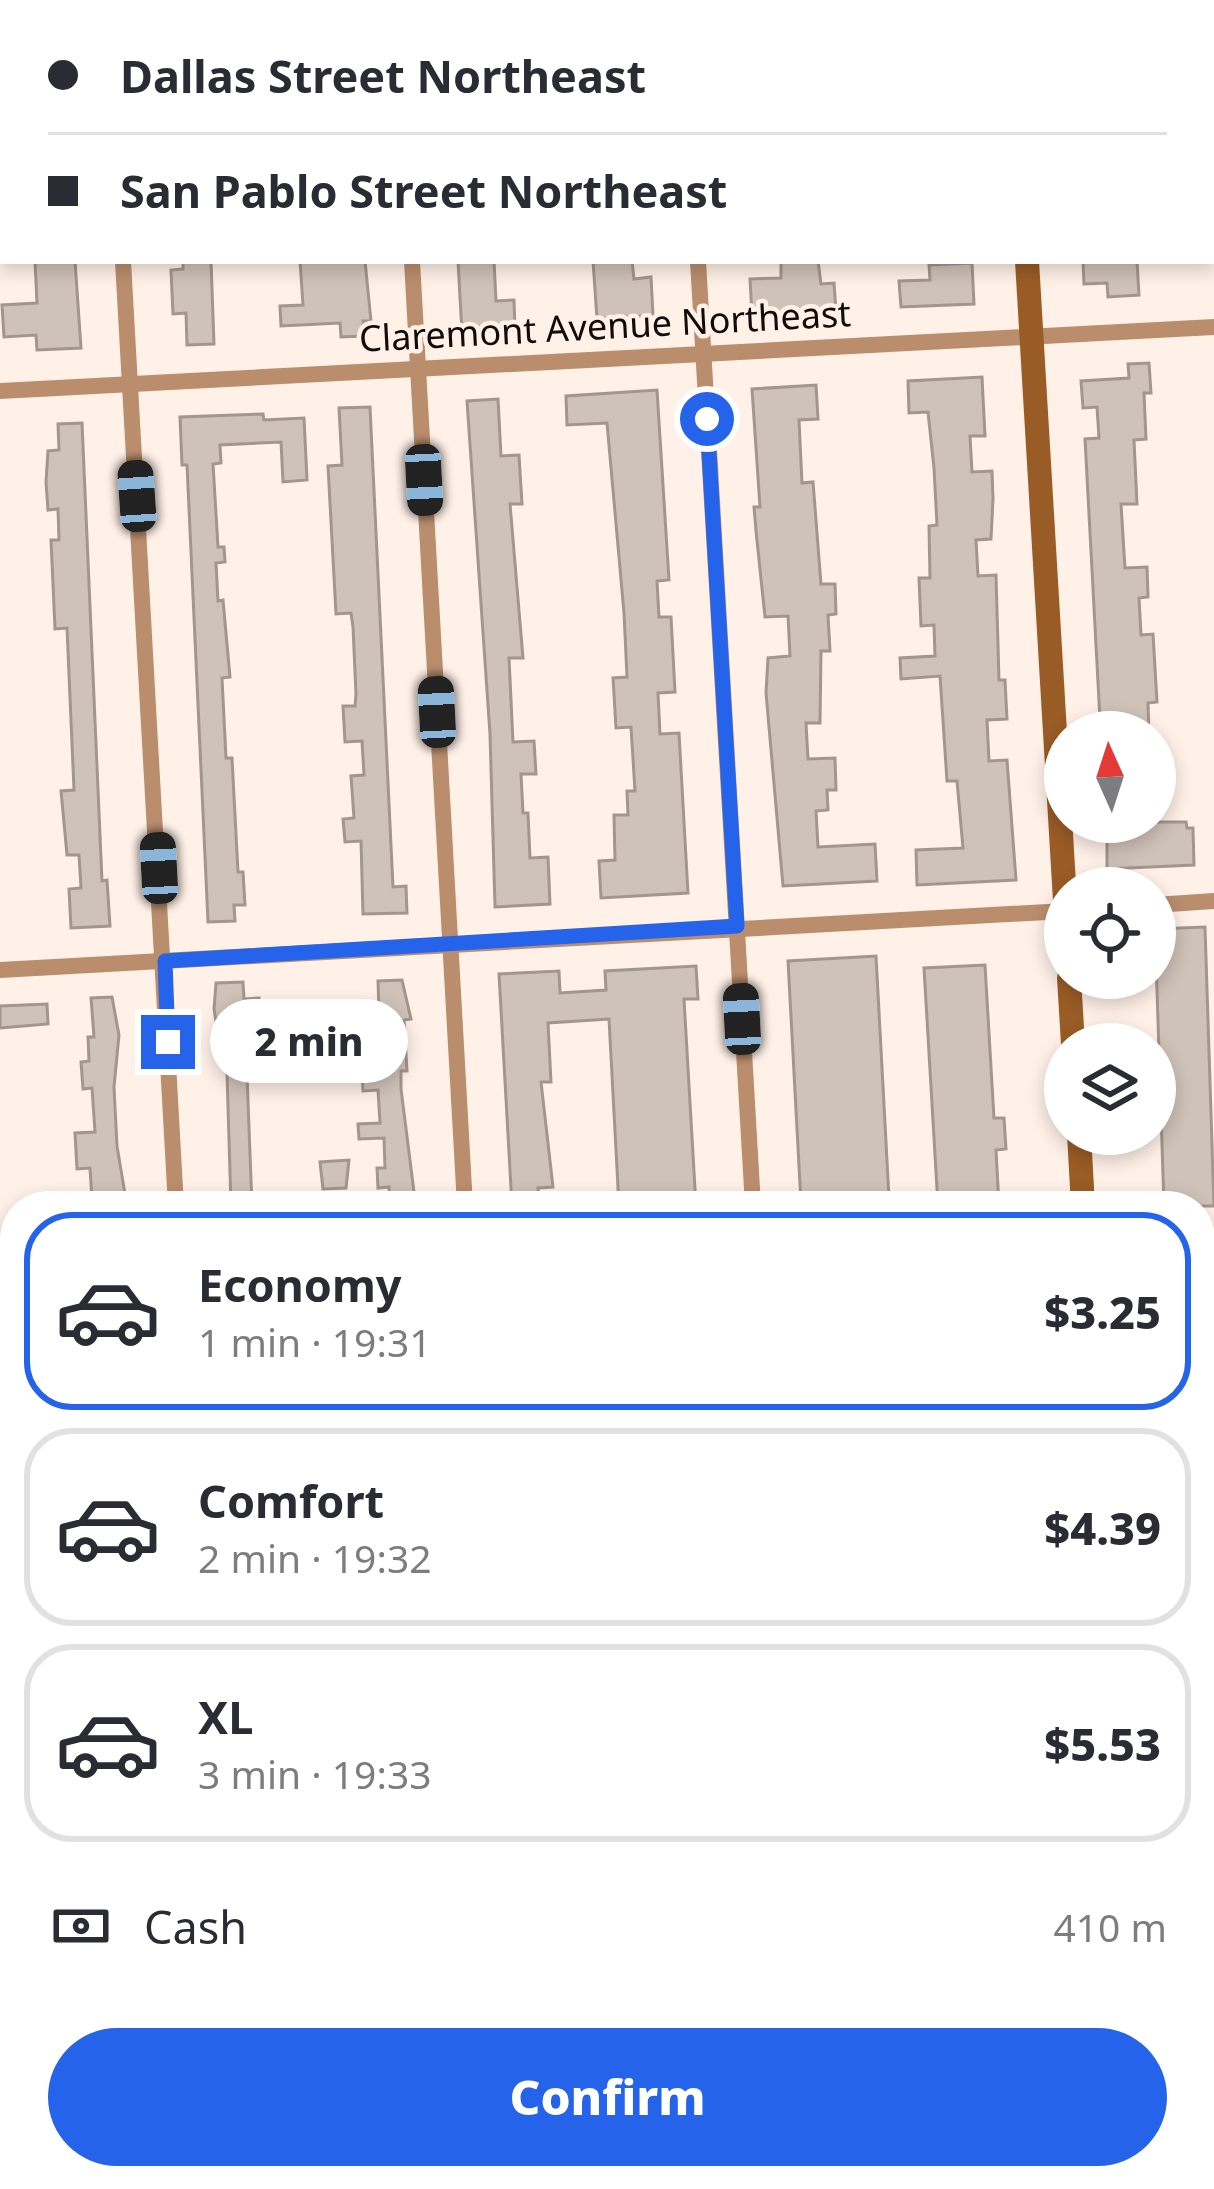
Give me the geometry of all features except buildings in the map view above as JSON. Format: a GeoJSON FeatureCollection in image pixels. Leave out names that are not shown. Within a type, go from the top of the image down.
{"type":"FeatureCollection","features":[{"type":"Feature","properties":{"kind":"street"},"geometry":{"type":"LineString","coordinates":[[123,264],[175,1191]]}},
{"type":"Feature","properties":{"kind":"street"},"geometry":{"type":"LineString","coordinates":[[412,264],[464,1191]]}},
{"type":"Feature","properties":{"kind":"street"},"geometry":{"type":"LineString","coordinates":[[698,264],[752,1191]]}},
{"type":"Feature","properties":{"kind":"street"},"geometry":{"type":"LineString","coordinates":[[1027,264],[1063,867]]}},
{"type":"Feature","properties":{"kind":"street","name":"Claremont Avenue Northeast"},"geometry":{"type":"LineString","coordinates":[[0,391],[1214,327]]}},
{"type":"Feature","properties":{"kind":"street"},"geometry":{"type":"LineString","coordinates":[[1176,904],[1214,901]]}},
{"type":"Feature","properties":{"kind":"street"},"geometry":{"type":"LineString","coordinates":[[0,970],[1044,911]]}},
{"type":"Feature","properties":{"kind":"street"},"geometry":{"type":"LineString","coordinates":[[1079,1155],[1082,1191]]}},
{"type":"Feature","properties":{"kind":"route"},"geometry":{"type":"LineString","coordinates":[[168,1042],[165,961],[737,926],[707,419]]}}]}
